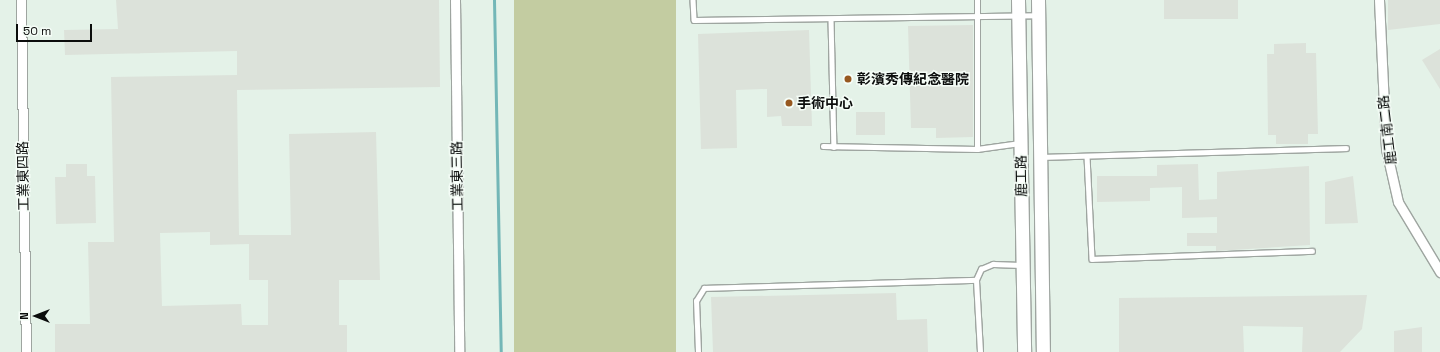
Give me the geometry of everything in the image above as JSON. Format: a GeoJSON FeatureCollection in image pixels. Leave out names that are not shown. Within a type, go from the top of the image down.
{"type":"FeatureCollection","features":[{"type":"Feature","properties":{"kind":"street","name":"工業東四路"},"geometry":{"type":"LineString","coordinates":[[20,0],[26,352]]}},
{"type":"Feature","properties":{"kind":"street","name":"工業東三路"},"geometry":{"type":"LineString","coordinates":[[455,0],[458,352]]}},
{"type":"Feature","properties":{"kind":"street","name":"鹿工路"},"geometry":{"type":"LineString","coordinates":[[1018,0],[1024,352]]}},
{"type":"Feature","properties":{"kind":"street","name":"鹿工路"},"geometry":{"type":"LineString","coordinates":[[1038,0],[1039,158],[1043,352]]}},
{"type":"Feature","properties":{"kind":"street","name":"鹿工南二路"},"geometry":{"type":"LineString","coordinates":[[1379,0],[1386,149],[1398,202],[1440,272]]}},
{"type":"Feature","properties":{"kind":"lane"},"geometry":{"type":"LineString","coordinates":[[693,0],[694,20],[831,19],[1018,14],[1039,15]]}},
{"type":"Feature","properties":{"kind":"lane"},"geometry":{"type":"LineString","coordinates":[[977,149],[978,0]]}},
{"type":"Feature","properties":{"kind":"lane"},"geometry":{"type":"LineString","coordinates":[[831,19],[834,147]]}},
{"type":"Feature","properties":{"kind":"lane"},"geometry":{"type":"LineString","coordinates":[[823,146],[977,149],[1020,143]]}},
{"type":"Feature","properties":{"kind":"lane"},"geometry":{"type":"LineString","coordinates":[[1039,158],[1346,148]]}},
{"type":"Feature","properties":{"kind":"lane"},"geometry":{"type":"LineString","coordinates":[[1087,156],[1092,260],[1312,251]]}},
{"type":"Feature","properties":{"kind":"lane"},"geometry":{"type":"LineString","coordinates":[[980,352],[976,280],[984,266],[1023,265]]}},
{"type":"Feature","properties":{"kind":"lane"},"geometry":{"type":"LineString","coordinates":[[698,352],[696,301],[704,288],[976,280]]}},
{"type":"Feature","properties":{"kind":"shaded area"},"geometry":{"type":"Polygon","coordinates":[[[0,0],[1440,0],[1440,352],[0,352],[0,0]]]}},
{"type":"Feature","properties":{"kind":"green space"},"geometry":{"type":"Polygon","coordinates":[[[514,0],[676,0],[676,352],[514,352],[514,0]]]}},
{"type":"Feature","properties":{"kind":"building"},"geometry":{"type":"Polygon","coordinates":[[[116,0],[439,0],[440,87],[237,90],[239,235],[291,235],[289,134],[376,132],[380,280],[339,280],[339,325],[347,325],[347,352],[55,352],[55,324],[90,324],[88,242],[114,242],[111,77],[237,75],[237,51],[65,55],[64,30],[118,29],[116,0]],[[210,232],[160,233],[162,306],[241,304],[242,325],[268,325],[268,280],[249,280],[249,244],[210,245],[210,232]]]}},
{"type":"Feature","properties":{"kind":"building"},"geometry":{"type":"Polygon","coordinates":[[[1164,0],[1238,0],[1238,19],[1164,19],[1164,0]]]}},
{"type":"Feature","properties":{"kind":"building"},"geometry":{"type":"Polygon","coordinates":[[[1388,0],[1440,0],[1440,24],[1388,30],[1388,0]]]}},
{"type":"Feature","properties":{"kind":"building"},"geometry":{"type":"Polygon","coordinates":[[[973,25],[973,137],[936,138],[936,128],[911,128],[908,26],[973,25]]]}},
{"type":"Feature","properties":{"kind":"building","name":"手術中心"},"geometry":{"type":"Polygon","coordinates":[[[809,30],[812,126],[782,126],[781,116],[767,117],[767,89],[736,90],[737,148],[701,149],[698,34],[809,30]]]}},
{"type":"Feature","properties":{"kind":"building"},"geometry":{"type":"Polygon","coordinates":[[[1306,43],[1306,53],[1316,53],[1318,134],[1308,134],[1308,144],[1276,144],[1276,135],[1268,135],[1267,54],[1274,54],[1274,44],[1306,43]]]}},
{"type":"Feature","properties":{"kind":"building"},"geometry":{"type":"Polygon","coordinates":[[[1440,49],[1440,89],[1422,60],[1440,49]]]}},
{"type":"Feature","properties":{"kind":"building"},"geometry":{"type":"Polygon","coordinates":[[[856,112],[885,112],[885,135],[856,135],[856,112]]]}},
{"type":"Feature","properties":{"kind":"building"},"geometry":{"type":"Polygon","coordinates":[[[66,164],[87,164],[87,176],[95,176],[96,223],[56,224],[55,177],[66,177],[66,164]]]}},
{"type":"Feature","properties":{"kind":"building"},"geometry":{"type":"Polygon","coordinates":[[[1198,164],[1199,200],[1217,199],[1217,172],[1309,166],[1310,245],[1216,251],[1216,246],[1187,246],[1187,233],[1217,233],[1217,217],[1182,218],[1182,187],[1150,188],[1150,201],[1097,202],[1097,176],[1157,176],[1157,165],[1198,164]]]}},
{"type":"Feature","properties":{"kind":"building"},"geometry":{"type":"Polygon","coordinates":[[[1353,176],[1358,223],[1325,224],[1325,182],[1353,176]]]}},
{"type":"Feature","properties":{"kind":"building"},"geometry":{"type":"Polygon","coordinates":[[[896,293],[897,320],[927,319],[928,352],[713,352],[711,297],[896,293]]]}},
{"type":"Feature","properties":{"kind":"building"},"geometry":{"type":"Polygon","coordinates":[[[1367,295],[1362,329],[1340,352],[1302,352],[1303,327],[1243,326],[1244,352],[1119,352],[1119,298],[1367,295]]]}},
{"type":"Feature","properties":{"kind":"building"},"geometry":{"type":"Polygon","coordinates":[[[1422,327],[1422,352],[1394,352],[1394,331],[1422,327]]]}},
{"type":"Feature","properties":{"kind":"waterway"},"geometry":{"type":"LineString","coordinates":[[494,0],[501,352]]}},
{"type":"Feature","properties":{"kind":"place","name":"彰濱秀傳紀念醫院"},"geometry":{"type":"Point","coordinates":[848,79]}},
{"type":"Feature","properties":{"kind":"place","name":"手術中心"},"geometry":{"type":"Point","coordinates":[789,103]}}]}
